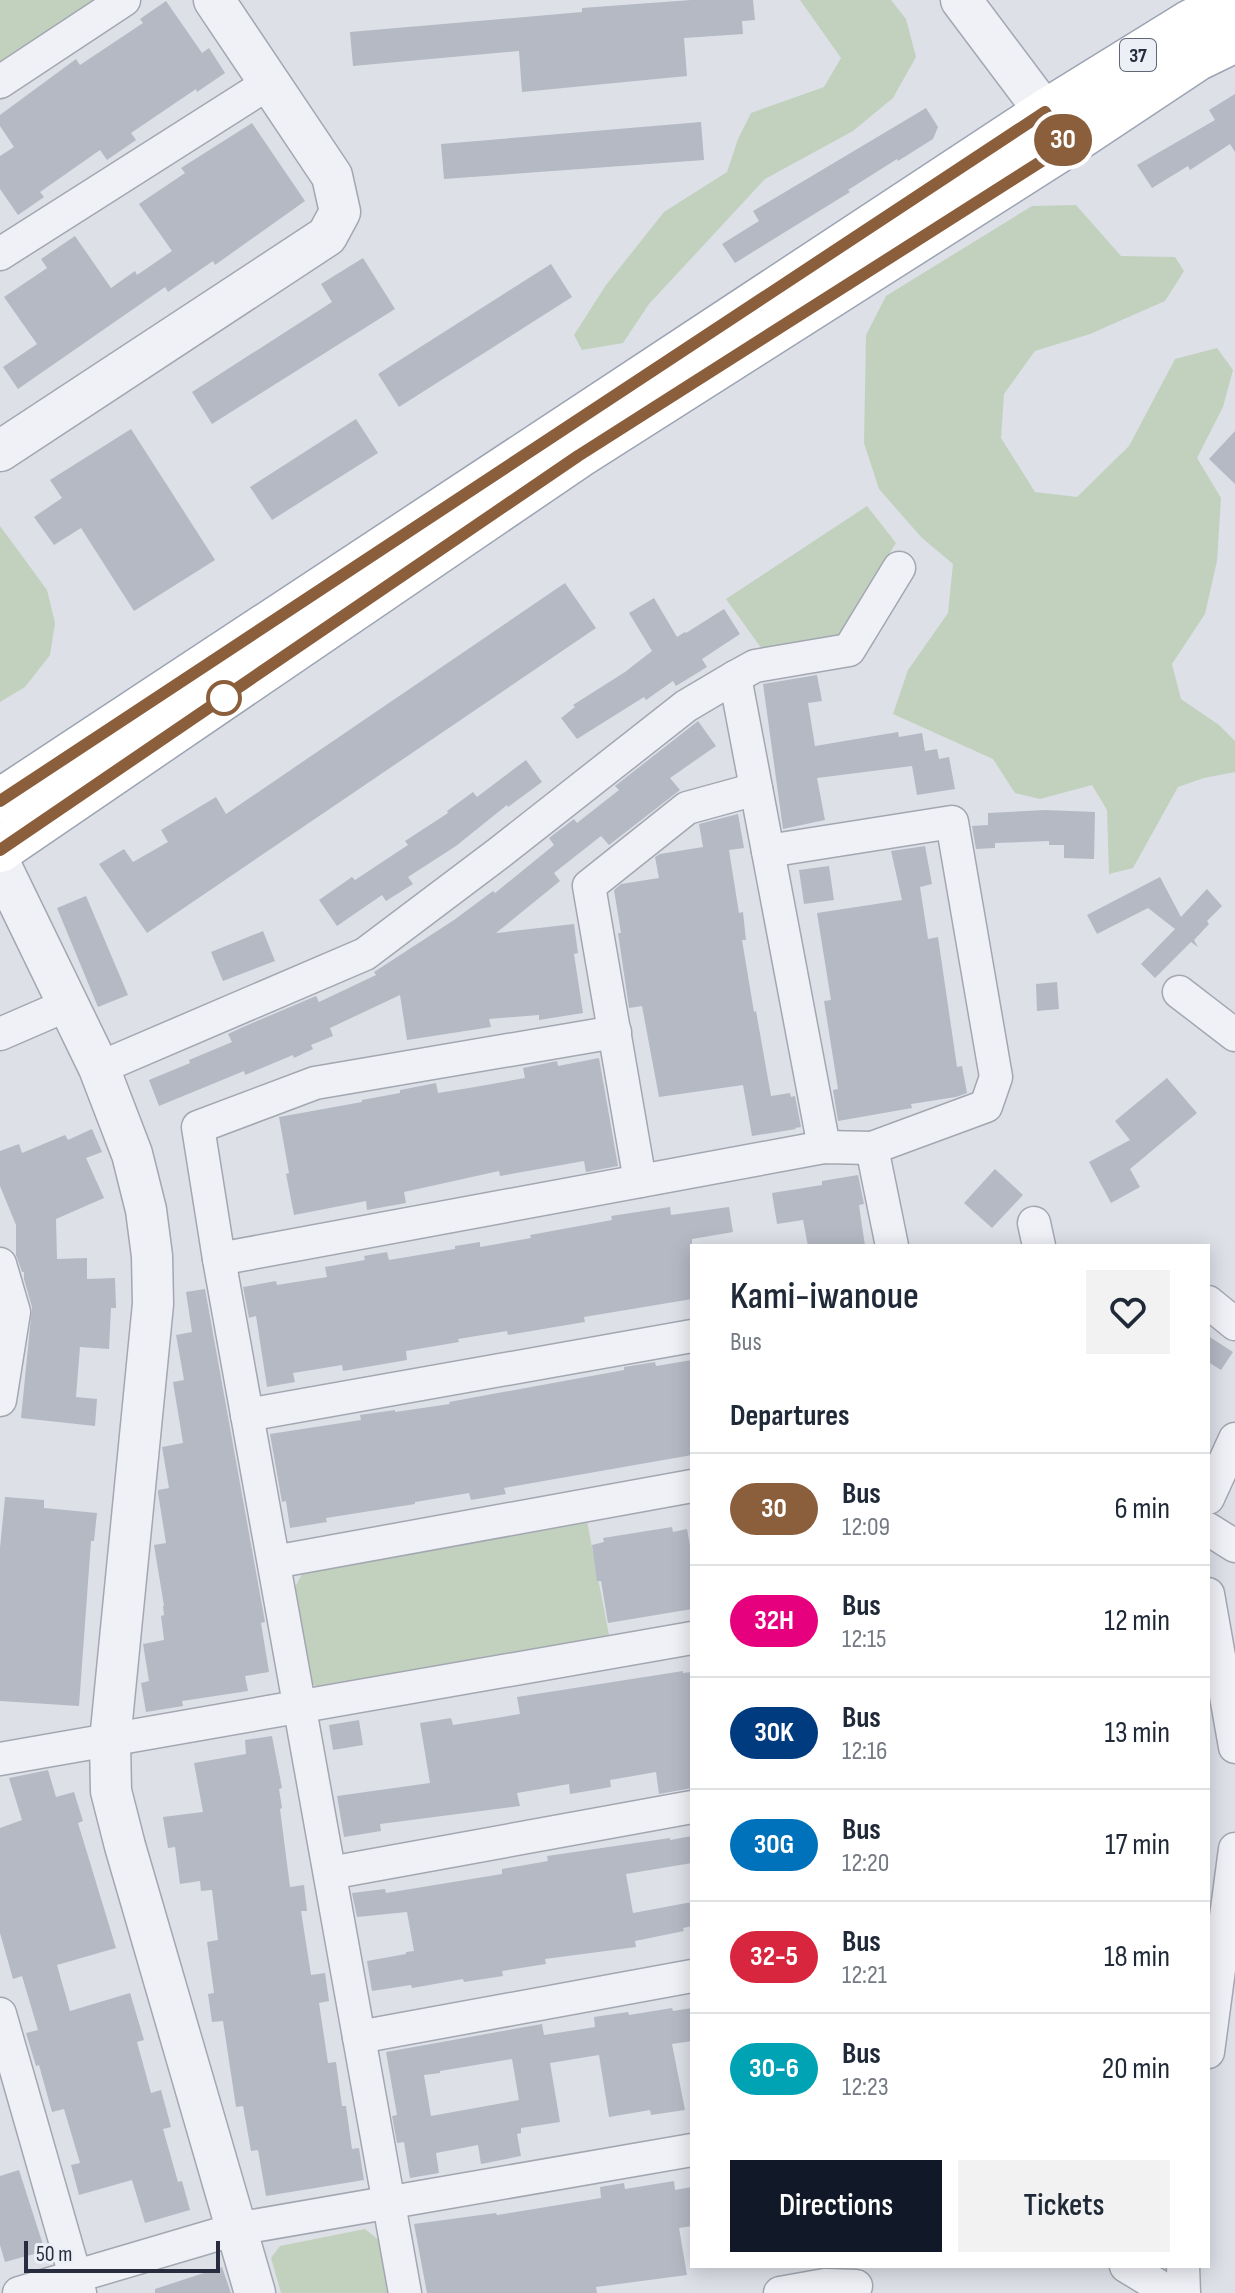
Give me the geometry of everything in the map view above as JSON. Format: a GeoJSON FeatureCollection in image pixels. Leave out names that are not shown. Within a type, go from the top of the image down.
{"type":"FeatureCollection","features":[{"type":"Feature","properties":{"kind":"main road","name":"37"},"geometry":{"type":"LineString","coordinates":[[0,850],[1056,129],[1189,23],[1232,0]]}},
{"type":"Feature","properties":{"kind":"main road","name":"37"},"geometry":{"type":"LineString","coordinates":[[0,801],[1056,129],[1235,40]]}},
{"type":"Feature","properties":{"kind":"street"},"geometry":{"type":"LineString","coordinates":[[0,82],[124,0]]}},
{"type":"Feature","properties":{"kind":"street"},"geometry":{"type":"LineString","coordinates":[[3,443],[327,236],[340,212],[332,176],[214,0]]}},
{"type":"Feature","properties":{"kind":"street"},"geometry":{"type":"LineString","coordinates":[[961,0],[1056,129]]}},
{"type":"Feature","properties":{"kind":"street"},"geometry":{"type":"LineString","coordinates":[[0,254],[269,83]]}},
{"type":"Feature","properties":{"kind":"street"},"geometry":{"type":"LineString","coordinates":[[99,1068],[365,954],[686,706],[755,666],[849,650],[899,568]]}},
{"type":"Feature","properties":{"kind":"street"},"geometry":{"type":"LineString","coordinates":[[735,677],[824,1147]]}},
{"type":"Feature","properties":{"kind":"street"},"geometry":{"type":"LineString","coordinates":[[640,1181],[589,886],[687,808],[756,789]]}},
{"type":"Feature","properties":{"kind":"street"},"geometry":{"type":"LineString","coordinates":[[219,1259],[824,1147],[872,1148],[986,1106],[996,1077],[952,822],[768,851]]}},
{"type":"Feature","properties":{"kind":"street"},"geometry":{"type":"LineString","coordinates":[[0,864],[99,1068],[132,1154],[146,1210],[152,1256],[153,1304],[110,1741],[111,1791],[255,2293]]}},
{"type":"Feature","properties":{"kind":"street"},"geometry":{"type":"LineString","coordinates":[[1179,992],[1235,1035]]}},
{"type":"Feature","properties":{"kind":"street"},"geometry":{"type":"LineString","coordinates":[[0,1034],[67,1005]]}},
{"type":"Feature","properties":{"kind":"street"},"geometry":{"type":"LineString","coordinates":[[405,2293],[198,1127],[315,1083],[615,1032]]}},
{"type":"Feature","properties":{"kind":"street"},"geometry":{"type":"LineString","coordinates":[[872,1148],[892,1244]]}},
{"type":"Feature","properties":{"kind":"street"},"geometry":{"type":"LineString","coordinates":[[0,1264],[14,1312],[0,1400]]}},
{"type":"Feature","properties":{"kind":"street"},"geometry":{"type":"LineString","coordinates":[[1210,1304],[1235,1324]]}},
{"type":"Feature","properties":{"kind":"street"},"geometry":{"type":"LineString","coordinates":[[247,1415],[690,1336]]}},
{"type":"Feature","properties":{"kind":"street"},"geometry":{"type":"LineString","coordinates":[[1210,1494],[1235,1439]]}},
{"type":"Feature","properties":{"kind":"street"},"geometry":{"type":"LineString","coordinates":[[274,1562],[690,1486]]}},
{"type":"Feature","properties":{"kind":"street"},"geometry":{"type":"LineString","coordinates":[[1210,1530],[1235,1546]]}},
{"type":"Feature","properties":{"kind":"street"},"geometry":{"type":"LineString","coordinates":[[1210,1605],[1235,1747]]}},
{"type":"Feature","properties":{"kind":"street"},"geometry":{"type":"LineString","coordinates":[[0,1759],[690,1638]]}},
{"type":"Feature","properties":{"kind":"street"},"geometry":{"type":"LineString","coordinates":[[330,1873],[690,1807]]}},
{"type":"Feature","properties":{"kind":"street"},"geometry":{"type":"LineString","coordinates":[[1210,2037],[1235,1849]]}},
{"type":"Feature","properties":{"kind":"street"},"geometry":{"type":"LineString","coordinates":[[359,2037],[690,1976]]}},
{"type":"Feature","properties":{"kind":"street"},"geometry":{"type":"LineString","coordinates":[[0,2014],[78,2285]]}},
{"type":"Feature","properties":{"kind":"street"},"geometry":{"type":"LineString","coordinates":[[19,2293],[78,2285],[236,2229],[690,2150]]}},
{"type":"Feature","properties":{"kind":"street"},"geometry":{"type":"LineString","coordinates":[[1129,2268],[1170,2293]]}},
{"type":"Feature","properties":{"kind":"street"},"geometry":{"type":"LineString","coordinates":[[1183,2268],[1184,2293]]}},
{"type":"Feature","properties":{"kind":"street"},"geometry":{"type":"LineString","coordinates":[[780,2293],[857,2282]]}},
{"type":"Feature","properties":{"kind":"green space"},"geometry":{"type":"Polygon","coordinates":[[[0,0],[110,0],[0,73],[0,0]]]}},
{"type":"Feature","properties":{"kind":"green space"},"geometry":{"type":"Polygon","coordinates":[[[800,0],[891,0],[906,19],[916,57],[893,98],[853,131],[765,179],[649,304],[623,343],[582,350],[574,335],[606,285],[664,212],[727,172],[751,113],[824,87],[841,58],[800,0]]]}},
{"type":"Feature","properties":{"kind":"green space"},"geometry":{"type":"Polygon","coordinates":[[[1076,205],[1121,256],[1175,257],[1184,271],[1165,301],[1090,334],[1035,351],[1004,394],[1001,438],[1035,492],[1077,497],[1129,446],[1175,359],[1217,348],[1233,370],[1223,407],[1197,458],[1221,498],[1217,561],[1205,614],[1172,664],[1181,699],[1219,725],[1235,741],[1235,772],[1178,787],[1133,868],[1109,874],[1107,810],[1092,785],[1040,799],[1015,793],[993,759],[893,714],[908,670],[948,613],[953,564],[921,537],[879,489],[864,443],[866,335],[886,296],[1032,206],[1076,205]]]}},
{"type":"Feature","properties":{"kind":"green space"},"geometry":{"type":"Polygon","coordinates":[[[867,506],[896,543],[835,642],[764,652],[726,599],[867,506]]]}},
{"type":"Feature","properties":{"kind":"green space"},"geometry":{"type":"Polygon","coordinates":[[[0,526],[47,590],[55,623],[50,655],[25,687],[0,702],[0,526]]]}},
{"type":"Feature","properties":{"kind":"green space"},"geometry":{"type":"Polygon","coordinates":[[[587,1521],[610,1640],[326,1693],[311,1683],[295,1587],[303,1572],[587,1521]]]}},
{"type":"Feature","properties":{"kind":"green space"},"geometry":{"type":"Polygon","coordinates":[[[365,2229],[380,2241],[390,2293],[281,2293],[271,2258],[280,2246],[365,2229]]]}},
{"type":"Feature","properties":{"kind":"building"},"geometry":{"type":"Polygon","coordinates":[[[691,0],[753,0],[755,20],[742,21],[743,34],[684,38],[687,76],[522,92],[519,51],[353,66],[350,32],[691,0]]]}},
{"type":"Feature","properties":{"kind":"building"},"geometry":{"type":"Polygon","coordinates":[[[166,1],[202,53],[209,48],[225,73],[131,133],[136,140],[107,160],[100,150],[40,192],[44,197],[18,215],[0,189],[0,156],[14,147],[0,126],[0,115],[76,59],[80,65],[143,23],[140,19],[166,1]]]}},
{"type":"Feature","properties":{"kind":"building"},"geometry":{"type":"Polygon","coordinates":[[[1235,94],[1235,152],[1230,144],[1190,170],[1188,166],[1152,188],[1137,165],[1215,120],[1209,110],[1235,94]]]}},
{"type":"Feature","properties":{"kind":"building"},"geometry":{"type":"Polygon","coordinates":[[[926,108],[938,127],[933,139],[735,263],[722,244],[759,221],[753,211],[926,108]]]}},
{"type":"Feature","properties":{"kind":"building"},"geometry":{"type":"Polygon","coordinates":[[[701,122],[704,160],[444,179],[441,144],[701,122]]]}},
{"type":"Feature","properties":{"kind":"building"},"geometry":{"type":"Polygon","coordinates":[[[252,123],[305,201],[215,265],[213,261],[168,292],[165,287],[18,389],[3,367],[37,344],[4,297],[47,268],[41,259],[75,236],[111,288],[172,251],[139,204],[185,173],[181,168],[252,123]]]}},
{"type":"Feature","properties":{"kind":"building"},"geometry":{"type":"Polygon","coordinates":[[[363,258],[395,309],[212,424],[192,392],[332,302],[321,284],[363,258]]]}},
{"type":"Feature","properties":{"kind":"building"},"geometry":{"type":"Polygon","coordinates":[[[551,264],[572,297],[399,407],[378,374],[551,264]]]}},
{"type":"Feature","properties":{"kind":"building"},"geometry":{"type":"Polygon","coordinates":[[[356,419],[378,453],[272,520],[250,487],[356,419]]]}},
{"type":"Feature","properties":{"kind":"building"},"geometry":{"type":"Polygon","coordinates":[[[131,429],[215,560],[134,611],[81,528],[54,545],[34,517],[62,498],[50,480],[131,429]]]}},
{"type":"Feature","properties":{"kind":"building"},"geometry":{"type":"Polygon","coordinates":[[[1235,431],[1235,484],[1209,459],[1235,431]]]}},
{"type":"Feature","properties":{"kind":"building"},"geometry":{"type":"Polygon","coordinates":[[[565,583],[596,628],[147,933],[99,864],[124,849],[133,862],[168,842],[161,830],[216,797],[226,814],[565,583]]]}},
{"type":"Feature","properties":{"kind":"building"},"geometry":{"type":"Polygon","coordinates":[[[654,598],[677,637],[724,609],[740,634],[702,659],[707,667],[676,686],[673,681],[646,700],[644,697],[577,739],[561,718],[575,707],[573,705],[652,651],[629,613],[654,598]]]}},
{"type":"Feature","properties":{"kind":"building"},"geometry":{"type":"Polygon","coordinates":[[[817,675],[822,701],[808,703],[815,746],[898,732],[899,737],[922,733],[925,751],[937,749],[939,759],[949,757],[955,789],[917,795],[912,766],[817,778],[825,820],[783,829],[763,684],[817,675]]]}},
{"type":"Feature","properties":{"kind":"building"},"geometry":{"type":"Polygon","coordinates":[[[698,721],[716,746],[670,778],[680,790],[609,845],[601,836],[554,873],[560,881],[496,933],[574,924],[578,953],[574,954],[583,1013],[539,1020],[539,1015],[489,1019],[491,1027],[407,1040],[400,995],[330,1028],[333,1036],[311,1045],[313,1049],[294,1058],[293,1055],[245,1075],[244,1071],[159,1106],[149,1080],[232,1042],[228,1034],[243,1027],[316,996],[319,1002],[376,975],[374,972],[493,891],[495,893],[554,845],[549,838],[574,819],[577,823],[619,790],[615,786],[698,721]]]}},
{"type":"Feature","properties":{"kind":"building"},"geometry":{"type":"Polygon","coordinates":[[[526,760],[542,782],[507,805],[456,846],[408,877],[413,884],[386,901],[382,895],[337,926],[319,900],[408,845],[405,841],[448,813],[473,792],[477,797],[526,760]]]}},
{"type":"Feature","properties":{"kind":"building"},"geometry":{"type":"Polygon","coordinates":[[[1045,810],[1095,812],[1094,859],[1064,858],[1064,845],[1049,845],[1049,841],[995,843],[995,848],[976,849],[972,826],[988,825],[988,813],[1045,810]]]}},
{"type":"Feature","properties":{"kind":"building"},"geometry":{"type":"Polygon","coordinates":[[[738,814],[744,848],[729,850],[739,913],[743,912],[746,940],[742,940],[754,1012],[771,1096],[790,1093],[791,1097],[795,1096],[801,1127],[752,1136],[743,1085],[659,1097],[642,1006],[629,1008],[614,890],[621,884],[659,878],[655,857],[703,847],[699,824],[738,814]]]}},
{"type":"Feature","properties":{"kind":"building"},"geometry":{"type":"Polygon","coordinates":[[[925,846],[932,884],[920,887],[928,939],[938,937],[957,1067],[962,1066],[967,1093],[911,1104],[912,1108],[838,1121],[833,1090],[838,1089],[824,1001],[831,1000],[817,913],[902,900],[891,851],[925,846]]]}},
{"type":"Feature","properties":{"kind":"building"},"geometry":{"type":"Polygon","coordinates":[[[829,866],[834,900],[804,904],[799,870],[829,866]]]}},
{"type":"Feature","properties":{"kind":"building"},"geometry":{"type":"Polygon","coordinates":[[[1160,877],[1181,917],[1207,889],[1222,906],[1194,940],[1198,947],[1191,942],[1155,978],[1141,964],[1175,929],[1148,908],[1097,934],[1087,915],[1160,877]]]}},
{"type":"Feature","properties":{"kind":"building"},"geometry":{"type":"Polygon","coordinates":[[[86,896],[128,995],[98,1007],[57,908],[86,896]]]}},
{"type":"Feature","properties":{"kind":"building"},"geometry":{"type":"Polygon","coordinates":[[[263,931],[275,961],[223,981],[211,952],[263,931]]]}},
{"type":"Feature","properties":{"kind":"building"},"geometry":{"type":"Polygon","coordinates":[[[1057,982],[1059,1009],[1037,1011],[1036,984],[1057,982]]]}},
{"type":"Feature","properties":{"kind":"building"},"geometry":{"type":"Polygon","coordinates":[[[599,1058],[618,1166],[586,1172],[584,1161],[500,1176],[499,1171],[404,1192],[406,1203],[367,1210],[366,1201],[294,1215],[279,1117],[362,1102],[436,1083],[438,1093],[525,1078],[523,1068],[557,1061],[558,1066],[599,1058]]]}},
{"type":"Feature","properties":{"kind":"building"},"geometry":{"type":"Polygon","coordinates":[[[1167,1078],[1197,1113],[1130,1169],[1140,1187],[1111,1203],[1089,1162],[1130,1140],[1115,1121],[1167,1078]]]}},
{"type":"Feature","properties":{"kind":"building"},"geometry":{"type":"Polygon","coordinates":[[[92,1129],[102,1152],[86,1158],[104,1198],[56,1219],[57,1259],[87,1258],[87,1279],[115,1278],[116,1308],[111,1308],[109,1349],[80,1347],[76,1397],[97,1399],[95,1426],[21,1418],[32,1307],[24,1272],[16,1255],[16,1225],[0,1186],[0,1151],[19,1144],[22,1153],[65,1135],[68,1140],[92,1129]]]}},
{"type":"Feature","properties":{"kind":"building"},"geometry":{"type":"Polygon","coordinates":[[[995,1169],[1023,1195],[992,1228],[964,1203],[995,1169]]]}},
{"type":"Feature","properties":{"kind":"building"},"geometry":{"type":"Polygon","coordinates":[[[858,1175],[864,1204],[859,1205],[865,1244],[808,1244],[803,1220],[777,1224],[772,1193],[822,1185],[822,1181],[858,1175]]]}},
{"type":"Feature","properties":{"kind":"building"},"geometry":{"type":"Polygon","coordinates":[[[670,1207],[671,1215],[729,1207],[733,1232],[692,1239],[690,1299],[584,1317],[585,1322],[508,1335],[507,1331],[458,1339],[459,1342],[406,1351],[407,1360],[343,1371],[342,1365],[293,1373],[295,1382],[267,1387],[256,1316],[249,1318],[243,1287],[327,1277],[325,1267],[365,1260],[364,1256],[387,1252],[389,1260],[480,1242],[480,1247],[612,1220],[611,1216],[670,1207]]]}},
{"type":"Feature","properties":{"kind":"building"},"geometry":{"type":"Polygon","coordinates":[[[205,1289],[265,1622],[261,1623],[269,1672],[245,1676],[248,1691],[182,1701],[183,1706],[146,1712],[141,1683],[149,1681],[143,1644],[164,1640],[161,1616],[164,1615],[164,1606],[154,1545],[166,1543],[158,1493],[158,1490],[169,1488],[162,1447],[183,1443],[173,1382],[184,1380],[176,1335],[192,1332],[186,1292],[205,1289]]]}},
{"type":"Feature","properties":{"kind":"building"},"geometry":{"type":"Polygon","coordinates":[[[1210,1337],[1233,1352],[1221,1370],[1210,1363],[1210,1337]]]}},
{"type":"Feature","properties":{"kind":"building"},"geometry":{"type":"Polygon","coordinates":[[[690,1360],[690,1455],[504,1488],[506,1494],[471,1500],[469,1493],[326,1518],[327,1522],[290,1528],[286,1501],[282,1502],[270,1434],[361,1420],[360,1415],[450,1404],[624,1370],[624,1367],[655,1362],[656,1366],[690,1360]]]}},
{"type":"Feature","properties":{"kind":"building"},"geometry":{"type":"Polygon","coordinates":[[[5,1497],[44,1500],[44,1508],[97,1513],[94,1541],[91,1541],[79,1706],[0,1701],[0,1548],[5,1497]]]}},
{"type":"Feature","properties":{"kind":"building"},"geometry":{"type":"Polygon","coordinates":[[[672,1527],[673,1532],[687,1529],[690,1609],[608,1623],[592,1545],[604,1542],[603,1538],[672,1527]]]}},
{"type":"Feature","properties":{"kind":"building"},"geometry":{"type":"Polygon","coordinates":[[[690,1672],[690,1788],[659,1794],[656,1772],[610,1780],[611,1787],[570,1794],[569,1784],[517,1793],[520,1806],[380,1824],[381,1831],[344,1837],[337,1796],[430,1783],[420,1723],[451,1718],[453,1725],[520,1714],[517,1697],[690,1672]]]}},
{"type":"Feature","properties":{"kind":"building"},"geometry":{"type":"Polygon","coordinates":[[[359,1720],[363,1745],[333,1750],[329,1725],[359,1720]]]}},
{"type":"Feature","properties":{"kind":"building"},"geometry":{"type":"Polygon","coordinates":[[[272,1736],[282,1788],[279,1789],[280,1809],[290,1887],[304,1885],[307,1911],[301,1911],[311,1975],[325,1973],[329,2001],[319,2003],[328,2063],[336,2062],[352,2149],[359,2148],[364,2180],[266,2196],[258,2150],[251,2151],[243,2106],[236,2107],[223,2021],[212,2022],[208,1994],[214,1993],[207,1942],[218,1940],[212,1890],[201,1891],[200,1881],[180,1884],[175,1847],[168,1848],[163,1817],[203,1812],[194,1763],[246,1754],[245,1740],[272,1736]]]}},
{"type":"Feature","properties":{"kind":"building"},"geometry":{"type":"Polygon","coordinates":[[[48,1770],[56,1797],[74,1792],[83,1821],[78,1823],[116,1948],[57,1965],[70,2011],[130,1993],[144,2040],[137,2042],[151,2093],[161,2090],[171,2127],[163,2129],[178,2182],[182,2181],[190,2210],[145,2223],[132,2180],[79,2195],[71,2165],[80,2163],[64,2109],[52,2112],[26,2033],[38,2030],[22,1976],[13,1979],[0,1933],[0,1828],[22,1820],[9,1778],[48,1770]]]}},
{"type":"Feature","properties":{"kind":"building"},"geometry":{"type":"Polygon","coordinates":[[[690,1836],[690,1863],[626,1874],[633,1913],[690,1902],[690,1926],[683,1928],[684,1931],[635,1941],[636,1947],[545,1959],[546,1964],[502,1971],[503,1976],[372,1991],[367,1961],[414,1951],[407,1912],[357,1917],[352,1893],[385,1889],[386,1893],[502,1874],[502,1869],[548,1861],[547,1856],[690,1836]]]}},
{"type":"Feature","properties":{"kind":"building"},"geometry":{"type":"Polygon","coordinates":[[[690,2008],[690,2041],[672,2044],[685,2110],[651,2115],[650,2110],[609,2117],[599,2055],[550,2063],[560,2122],[521,2128],[521,2133],[517,2134],[521,2156],[481,2164],[478,2145],[436,2153],[439,2173],[410,2178],[404,2142],[397,2143],[392,2116],[397,2115],[386,2052],[542,2024],[544,2035],[595,2027],[594,2017],[628,2012],[629,2015],[690,2008]],[[512,2059],[424,2075],[431,2116],[519,2100],[512,2059]]]}},
{"type":"Feature","properties":{"kind":"building"},"geometry":{"type":"Polygon","coordinates":[[[19,2170],[45,2251],[5,2262],[0,2245],[0,2176],[19,2170]]]}},
{"type":"Feature","properties":{"kind":"building"},"geometry":{"type":"Polygon","coordinates":[[[674,2181],[675,2190],[690,2187],[690,2226],[679,2228],[687,2275],[596,2287],[597,2293],[427,2293],[414,2224],[497,2215],[601,2198],[600,2187],[624,2183],[625,2189],[674,2181]]]}},
{"type":"Feature","properties":{"kind":"building"},"geometry":{"type":"Polygon","coordinates":[[[222,2267],[231,2293],[155,2293],[155,2289],[222,2267]]]}},
{"type":"Feature","properties":{"kind":"bus line","name":"30"},"geometry":{"type":"LineString","coordinates":[[0,801],[1045,112],[1067,145],[578,456],[0,850]]}}]}
